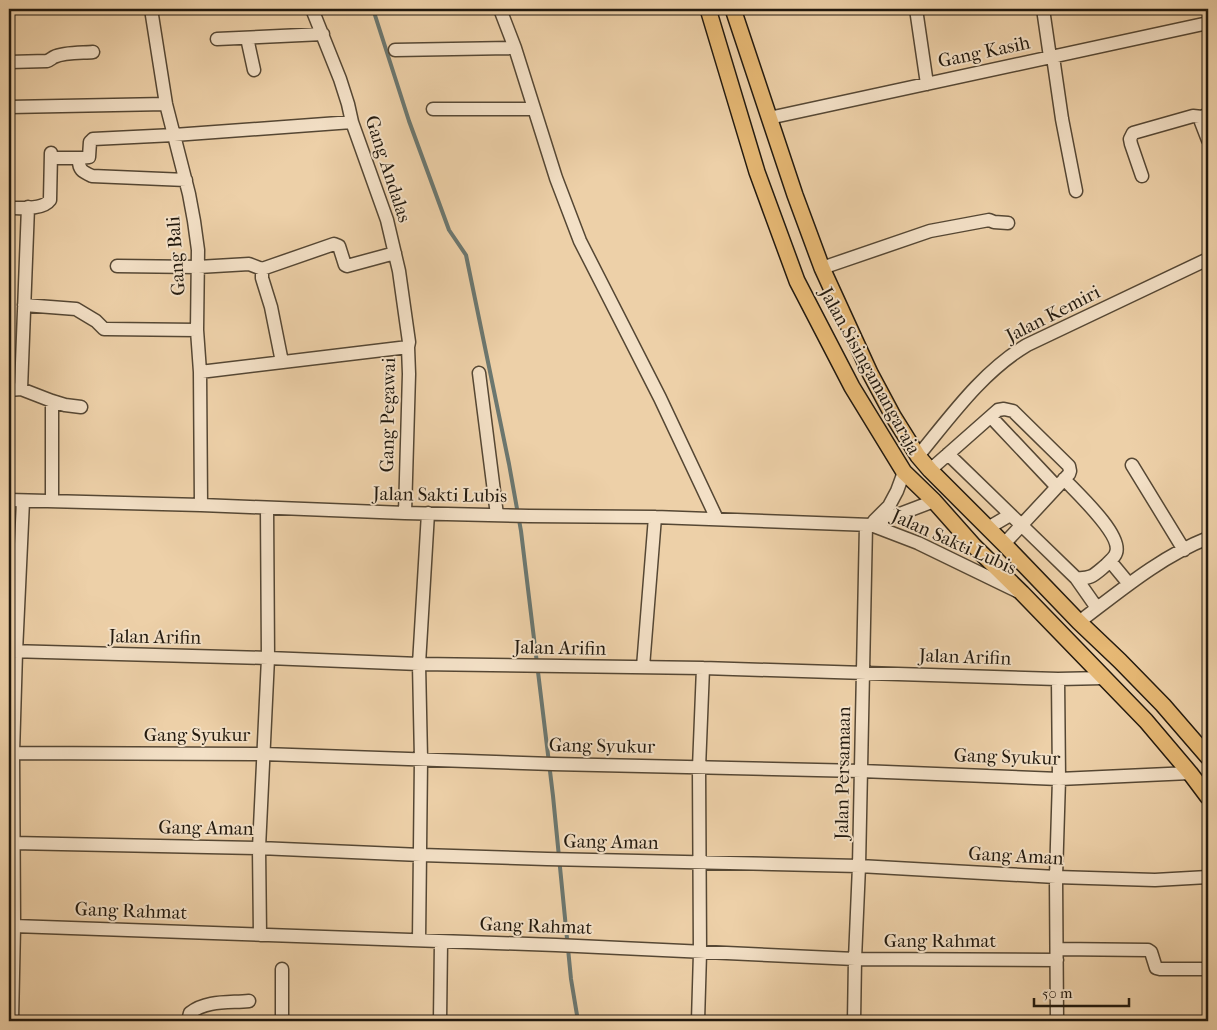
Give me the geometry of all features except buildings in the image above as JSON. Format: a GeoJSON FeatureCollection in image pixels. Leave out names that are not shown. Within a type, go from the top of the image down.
{"type":"FeatureCollection","features":[{"type":"Feature","properties":{"kind":"main road","name":"Jalan Sisingamangaraja"},"geometry":{"type":"LineString","coordinates":[[708,9],[757,172],[798,281],[852,387],[904,472],[1146,721],[1208,797]]}},
{"type":"Feature","properties":{"kind":"main road","name":"Jalan Sisingamangaraja"},"geometry":{"type":"LineString","coordinates":[[733,9],[794,195],[822,268],[870,373],[893,416],[918,456],[1079,622],[1120,660],[1208,757]]}},
{"type":"Feature","properties":{"kind":"street","name":"Gang Bali"},"geometry":{"type":"LineString","coordinates":[[151,9],[166,104],[186,180],[198,250],[202,505]]}},
{"type":"Feature","properties":{"kind":"street","name":"Gang Andalas"},"geometry":{"type":"LineString","coordinates":[[312,9],[340,79],[352,122],[387,220],[403,290],[408,347]]}},
{"type":"Feature","properties":{"kind":"street"},"geometry":{"type":"LineString","coordinates":[[500,9],[515,48],[556,178],[580,241],[660,398],[717,519]]}},
{"type":"Feature","properties":{"kind":"street"},"geometry":{"type":"LineString","coordinates":[[916,9],[928,84]]}},
{"type":"Feature","properties":{"kind":"street"},"geometry":{"type":"LineString","coordinates":[[1043,9],[1076,191]]}},
{"type":"Feature","properties":{"kind":"street","name":"Gang Kasih"},"geometry":{"type":"LineString","coordinates":[[769,118],[1208,23]]}},
{"type":"Feature","properties":{"kind":"street"},"geometry":{"type":"LineString","coordinates":[[217,39],[323,34]]}},
{"type":"Feature","properties":{"kind":"street"},"geometry":{"type":"LineString","coordinates":[[247,38],[254,70]]}},
{"type":"Feature","properties":{"kind":"street"},"geometry":{"type":"LineString","coordinates":[[395,50],[515,48]]}},
{"type":"Feature","properties":{"kind":"street"},"geometry":{"type":"LineString","coordinates":[[9,62],[50,61],[53,57],[94,52]]}},
{"type":"Feature","properties":{"kind":"street"},"geometry":{"type":"LineString","coordinates":[[9,107],[166,104]]}},
{"type":"Feature","properties":{"kind":"street"},"geometry":{"type":"LineString","coordinates":[[433,109],[534,109]]}},
{"type":"Feature","properties":{"kind":"street"},"geometry":{"type":"LineString","coordinates":[[1205,115],[1201,122],[1208,140]]}},
{"type":"Feature","properties":{"kind":"street"},"geometry":{"type":"LineString","coordinates":[[1142,176],[1131,144],[1130,139],[1133,133],[1193,116],[1205,115]]}},
{"type":"Feature","properties":{"kind":"street"},"geometry":{"type":"LineString","coordinates":[[9,208],[44,205],[49,202],[50,156],[89,157],[90,142],[93,139],[352,122]]}},
{"type":"Feature","properties":{"kind":"street"},"geometry":{"type":"LineString","coordinates":[[79,158],[78,164],[80,168],[92,176],[186,180]]}},
{"type":"Feature","properties":{"kind":"street"},"geometry":{"type":"LineString","coordinates":[[28,207],[24,305],[15,390],[65,405],[81,407]]}},
{"type":"Feature","properties":{"kind":"street"},"geometry":{"type":"LineString","coordinates":[[822,268],[930,230],[989,220],[1008,222]]}},
{"type":"Feature","properties":{"kind":"street"},"geometry":{"type":"LineString","coordinates":[[117,266],[249,264],[262,270],[334,244],[339,246],[345,265],[348,266],[396,254]]}},
{"type":"Feature","properties":{"kind":"street","name":"Jalan Kemiri"},"geometry":{"type":"LineString","coordinates":[[918,456],[966,397],[1011,355],[1028,345],[1208,259]]}},
{"type":"Feature","properties":{"kind":"street"},"geometry":{"type":"LineString","coordinates":[[262,270],[262,278],[271,307],[282,362]]}},
{"type":"Feature","properties":{"kind":"street"},"geometry":{"type":"LineString","coordinates":[[24,305],[76,309],[96,321],[104,329],[198,330]]}},
{"type":"Feature","properties":{"kind":"street"},"geometry":{"type":"LineString","coordinates":[[200,372],[408,347]]}},
{"type":"Feature","properties":{"kind":"street","name":"Gang Pegawai"},"geometry":{"type":"LineString","coordinates":[[405,513],[408,347]]}},
{"type":"Feature","properties":{"kind":"street"},"geometry":{"type":"LineString","coordinates":[[478,373],[500,515]]}},
{"type":"Feature","properties":{"kind":"street"},"geometry":{"type":"LineString","coordinates":[[52,401],[52,501]]}},
{"type":"Feature","properties":{"kind":"street"},"geometry":{"type":"LineString","coordinates":[[930,470],[998,410],[1004,409],[1013,411],[1069,466],[1069,474],[1022,527],[1004,544]]}},
{"type":"Feature","properties":{"kind":"street"},"geometry":{"type":"LineString","coordinates":[[991,417],[1105,523],[1117,543],[1116,554],[1110,561],[1090,578],[1076,578]]}},
{"type":"Feature","properties":{"kind":"street"},"geometry":{"type":"LineString","coordinates":[[948,454],[1076,578],[1097,608]]}},
{"type":"Feature","properties":{"kind":"street"},"geometry":{"type":"LineString","coordinates":[[1132,465],[1184,550]]}},
{"type":"Feature","properties":{"kind":"street","name":"Jalan Sakti Lubis"},"geometry":{"type":"LineString","coordinates":[[868,525],[889,506],[904,472]]}},
{"type":"Feature","properties":{"kind":"street","name":"Jalan Sakti Lubis"},"geometry":{"type":"LineString","coordinates":[[9,500],[428,514],[655,517],[868,525],[918,543],[1022,593]]}},
{"type":"Feature","properties":{"kind":"street"},"geometry":{"type":"LineString","coordinates":[[12,1021],[10,959],[13,843],[11,753],[12,651],[23,501]]}},
{"type":"Feature","properties":{"kind":"street"},"geometry":{"type":"LineString","coordinates":[[868,525],[934,501]]}},
{"type":"Feature","properties":{"kind":"street"},"geometry":{"type":"LineString","coordinates":[[260,935],[259,848],[268,658],[267,508]]}},
{"type":"Feature","properties":{"kind":"street"},"geometry":{"type":"LineString","coordinates":[[419,940],[421,759],[419,664],[428,514]]}},
{"type":"Feature","properties":{"kind":"street"},"geometry":{"type":"LineString","coordinates":[[988,528],[1010,515]]}},
{"type":"Feature","properties":{"kind":"street"},"geometry":{"type":"LineString","coordinates":[[643,667],[655,517]]}},
{"type":"Feature","properties":{"kind":"street","name":"Jalan Persamaan"},"geometry":{"type":"LineString","coordinates":[[854,1021],[854,959],[859,866],[868,525]]}},
{"type":"Feature","properties":{"kind":"street"},"geometry":{"type":"LineString","coordinates":[[1079,622],[1129,584],[1165,560],[1208,538]]}},
{"type":"Feature","properties":{"kind":"street"},"geometry":{"type":"LineString","coordinates":[[1110,561],[1129,584]]}},
{"type":"Feature","properties":{"kind":"street","name":"Jalan Arifin"},"geometry":{"type":"LineString","coordinates":[[12,651],[419,664],[703,668],[1058,679],[1104,678]]}},
{"type":"Feature","properties":{"kind":"street"},"geometry":{"type":"LineString","coordinates":[[698,1021],[700,953],[699,768],[703,668]]}},
{"type":"Feature","properties":{"kind":"street"},"geometry":{"type":"LineString","coordinates":[[1057,1021],[1058,679]]}},
{"type":"Feature","properties":{"kind":"street","name":"Gang Syukur"},"geometry":{"type":"LineString","coordinates":[[11,753],[263,754],[536,764],[861,770],[1059,778],[1190,773]]}},
{"type":"Feature","properties":{"kind":"street","name":"Gang Aman"},"geometry":{"type":"LineString","coordinates":[[13,843],[259,848],[547,859],[859,866],[1056,877],[1155,880],[1208,877]]}},
{"type":"Feature","properties":{"kind":"street","name":"Gang Rahmat"},"geometry":{"type":"LineString","coordinates":[[12,933],[260,935],[556,945],[854,959],[1057,955],[1148,950],[1151,952],[1156,968],[1208,969]]}},
{"type":"Feature","properties":{"kind":"street"},"geometry":{"type":"LineString","coordinates":[[440,942],[440,1021]]}},
{"type":"Feature","properties":{"kind":"street"},"geometry":{"type":"LineString","coordinates":[[282,969],[282,1018],[284,1021]]}},
{"type":"Feature","properties":{"kind":"street"},"geometry":{"type":"LineString","coordinates":[[188,1021],[190,1013],[203,1006],[249,1002]]}},
{"type":"Feature","properties":{"kind":"waterway"},"geometry":{"type":"LineString","coordinates":[[373,9],[409,121],[449,230],[466,255],[509,464],[521,531],[553,796],[571,979],[578,1021]]}}]}
